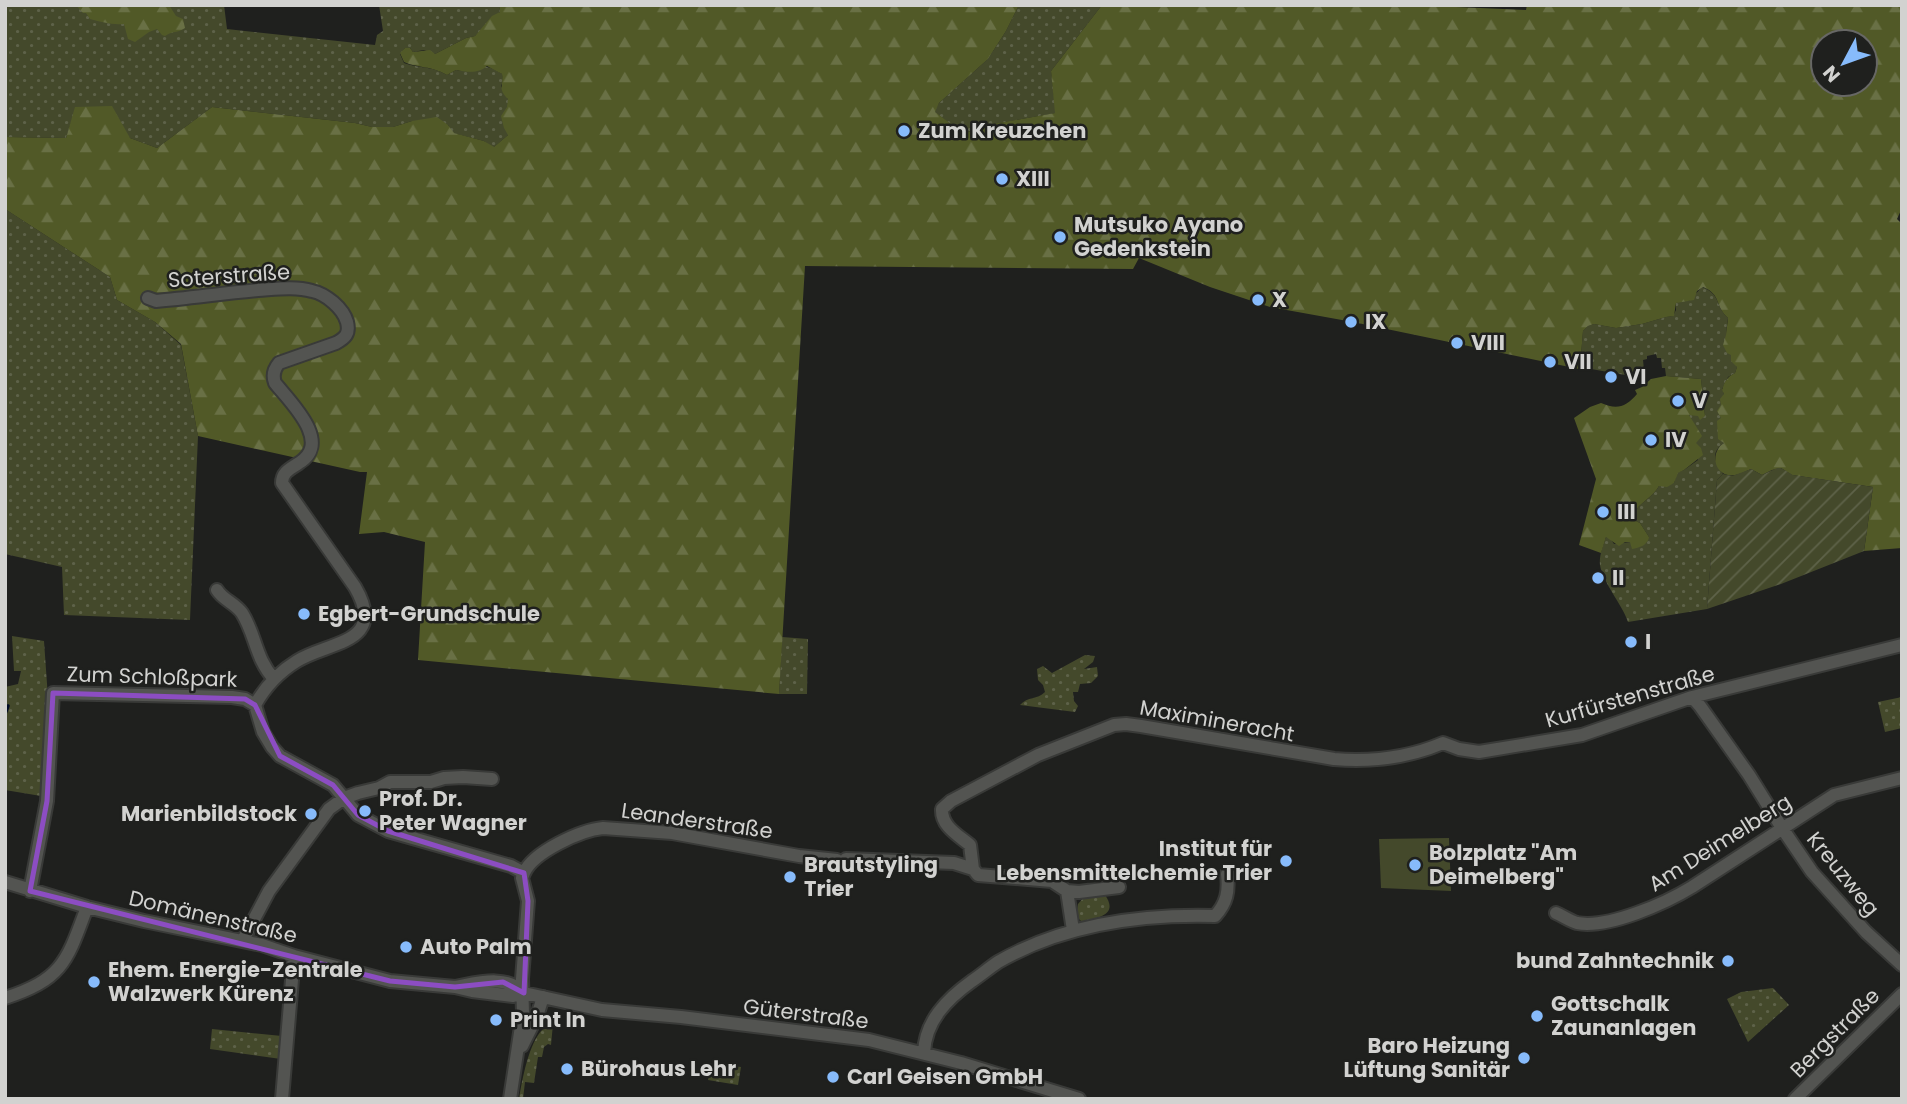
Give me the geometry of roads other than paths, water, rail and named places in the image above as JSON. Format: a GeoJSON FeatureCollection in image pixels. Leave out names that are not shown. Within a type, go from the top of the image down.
{"type":"FeatureCollection","features":[{"type":"Feature","properties":{"kind":"street","name":"Soterstraße"},"geometry":{"type":"LineString","coordinates":[[148,298],[156,301],[270,289],[312,290],[334,303],[342,310],[346,319],[348,329],[344,338],[279,363],[273,378],[296,406],[309,431],[312,447],[304,460],[283,476],[282,484],[355,587],[364,604],[364,618],[358,631],[348,641],[306,656],[288,667],[264,689],[255,705]]}},
{"type":"Feature","properties":{"kind":"street","name":"Zum Schloßpark"},"geometry":{"type":"LineString","coordinates":[[217,590],[220,596],[232,602],[242,614],[260,660],[274,679]]}},
{"type":"Feature","properties":{"kind":"street","name":"Kurfürstenstraße"},"geometry":{"type":"LineString","coordinates":[[1368,761],[1425,751],[1443,743],[1479,752],[1582,735],[1692,697],[1902,645]]}},
{"type":"Feature","properties":{"kind":"street","name":"Zum Schloßpark"},"geometry":{"type":"LineString","coordinates":[[30,891],[47,801],[53,693],[245,699],[255,705],[263,732],[280,756],[333,785],[358,815],[387,831],[511,866],[524,873]]}},
{"type":"Feature","properties":{"kind":"street","name":"Kreuzweg"},"geometry":{"type":"LineString","coordinates":[[1692,697],[1825,887],[1866,932],[1902,965]]}},
{"type":"Feature","properties":{"kind":"street","name":"Maximineracht"},"geometry":{"type":"LineString","coordinates":[[973,869],[970,845],[945,824],[942,809],[950,801],[1013,767],[1114,725],[1141,726],[1334,760],[1368,761]]}},
{"type":"Feature","properties":{"kind":"street"},"geometry":{"type":"LineString","coordinates":[[243,940],[269,891],[329,809],[344,799],[390,782],[431,782],[463,777],[492,779]]}},
{"type":"Feature","properties":{"kind":"street","name":"Am Deimelberg"},"geometry":{"type":"LineString","coordinates":[[1556,913],[1576,923],[1594,923],[1648,909],[1672,899],[1834,795],[1902,778]]}},
{"type":"Feature","properties":{"kind":"street","name":"Leanderstraße"},"geometry":{"type":"LineString","coordinates":[[524,873],[530,863],[571,837],[603,828],[672,833],[799,856],[954,863],[973,869]]}},
{"type":"Feature","properties":{"kind":"street"},"geometry":{"type":"LineString","coordinates":[[973,869],[978,875],[1052,881],[1067,891],[1119,887]]}},
{"type":"Feature","properties":{"kind":"street"},"geometry":{"type":"LineString","coordinates":[[510,1099],[523,1013],[522,979],[528,901],[522,878],[524,873]]}},
{"type":"Feature","properties":{"kind":"street"},"geometry":{"type":"LineString","coordinates":[[923,1053],[928,1028],[936,1013],[961,989],[998,963],[1047,939],[1073,930],[1138,918],[1215,916],[1226,903],[1227,874]]}},
{"type":"Feature","properties":{"kind":"street","name":"Domänenstraße"},"geometry":{"type":"LineString","coordinates":[[5,882],[87,907],[243,940],[390,981],[513,996],[524,993]]}},
{"type":"Feature","properties":{"kind":"street"},"geometry":{"type":"LineString","coordinates":[[1067,891],[1073,930]]}},
{"type":"Feature","properties":{"kind":"street"},"geometry":{"type":"LineString","coordinates":[[5,998],[36,986],[58,970],[66,960],[87,907]]}},
{"type":"Feature","properties":{"kind":"street"},"geometry":{"type":"LineString","coordinates":[[282,1099],[294,956]]}},
{"type":"Feature","properties":{"kind":"street","name":"Güterstraße"},"geometry":{"type":"LineString","coordinates":[[524,993],[602,1010],[869,1040],[961,1063],[1079,1099]]}},
{"type":"Feature","properties":{"kind":"street","name":"Bergstraße"},"geometry":{"type":"LineString","coordinates":[[1795,1099],[1902,994]]}},
{"type":"Feature","properties":{"kind":"street"},"geometry":{"type":"LineString","coordinates":[[515,1062],[543,997]]}},
{"type":"Feature","properties":{"kind":"waterway"},"geometry":{"type":"LineString","coordinates":[[5,714],[8,706]]}},
{"type":"Feature","properties":{"kind":"place","name":"Zum Kreuzchen"},"geometry":{"type":"Point","coordinates":[904,131]}},
{"type":"Feature","properties":{"kind":"place","name":"XIII"},"geometry":{"type":"Point","coordinates":[1002,179]}},
{"type":"Feature","properties":{"kind":"place","name":"Mutsuko Ayano Gedenkstein"},"geometry":{"type":"Point","coordinates":[1060,237]}},
{"type":"Feature","properties":{"kind":"place","name":"X"},"geometry":{"type":"Point","coordinates":[1258,300]}},
{"type":"Feature","properties":{"kind":"place","name":"IX"},"geometry":{"type":"Point","coordinates":[1351,322]}},
{"type":"Feature","properties":{"kind":"place","name":"VIII"},"geometry":{"type":"Point","coordinates":[1457,343]}},
{"type":"Feature","properties":{"kind":"place","name":"VII"},"geometry":{"type":"Point","coordinates":[1550,362]}},
{"type":"Feature","properties":{"kind":"place","name":"VI"},"geometry":{"type":"Point","coordinates":[1611,377]}},
{"type":"Feature","properties":{"kind":"place","name":"V"},"geometry":{"type":"Point","coordinates":[1678,401]}},
{"type":"Feature","properties":{"kind":"place","name":"IV"},"geometry":{"type":"Point","coordinates":[1651,440]}},
{"type":"Feature","properties":{"kind":"place","name":"III"},"geometry":{"type":"Point","coordinates":[1603,512]}},
{"type":"Feature","properties":{"kind":"place","name":"II"},"geometry":{"type":"Point","coordinates":[1598,578]}},
{"type":"Feature","properties":{"kind":"place","name":"Egbert-Grundschule"},"geometry":{"type":"Point","coordinates":[304,614]}},
{"type":"Feature","properties":{"kind":"place","name":"I"},"geometry":{"type":"Point","coordinates":[1631,642]}},
{"type":"Feature","properties":{"kind":"place","name":"Prof. Dr. Peter Wagner"},"geometry":{"type":"Point","coordinates":[365,811]}},
{"type":"Feature","properties":{"kind":"place","name":"Marienbildstock"},"geometry":{"type":"Point","coordinates":[311,814]}},
{"type":"Feature","properties":{"kind":"place","name":"Institut für Lebensmittelchemie Trier"},"geometry":{"type":"Point","coordinates":[1286,861]}},
{"type":"Feature","properties":{"kind":"place","name":"Bolzplatz \"Am Deimelberg\""},"geometry":{"type":"Point","coordinates":[1415,865]}},
{"type":"Feature","properties":{"kind":"place","name":"Brautstyling Trier"},"geometry":{"type":"Point","coordinates":[790,877]}},
{"type":"Feature","properties":{"kind":"place","name":"Auto Palm"},"geometry":{"type":"Point","coordinates":[406,947]}},
{"type":"Feature","properties":{"kind":"place","name":"bund Zahntechnik"},"geometry":{"type":"Point","coordinates":[1728,961]}},
{"type":"Feature","properties":{"kind":"place","name":"Ehem. Energie-Zentrale Walzwerk Kürenz"},"geometry":{"type":"Point","coordinates":[94,982]}},
{"type":"Feature","properties":{"kind":"place","name":"Gottschalk Zaunanlagen"},"geometry":{"type":"Point","coordinates":[1537,1016]}},
{"type":"Feature","properties":{"kind":"place","name":"Print In"},"geometry":{"type":"Point","coordinates":[496,1020]}},
{"type":"Feature","properties":{"kind":"place","name":"Baro Heizung Lüftung Sanitär"},"geometry":{"type":"Point","coordinates":[1524,1058]}},
{"type":"Feature","properties":{"kind":"place","name":"Bürohaus Lehr"},"geometry":{"type":"Point","coordinates":[567,1069]}},
{"type":"Feature","properties":{"kind":"place","name":"Carl Geisen GmbH"},"geometry":{"type":"Point","coordinates":[833,1077]}}]}
